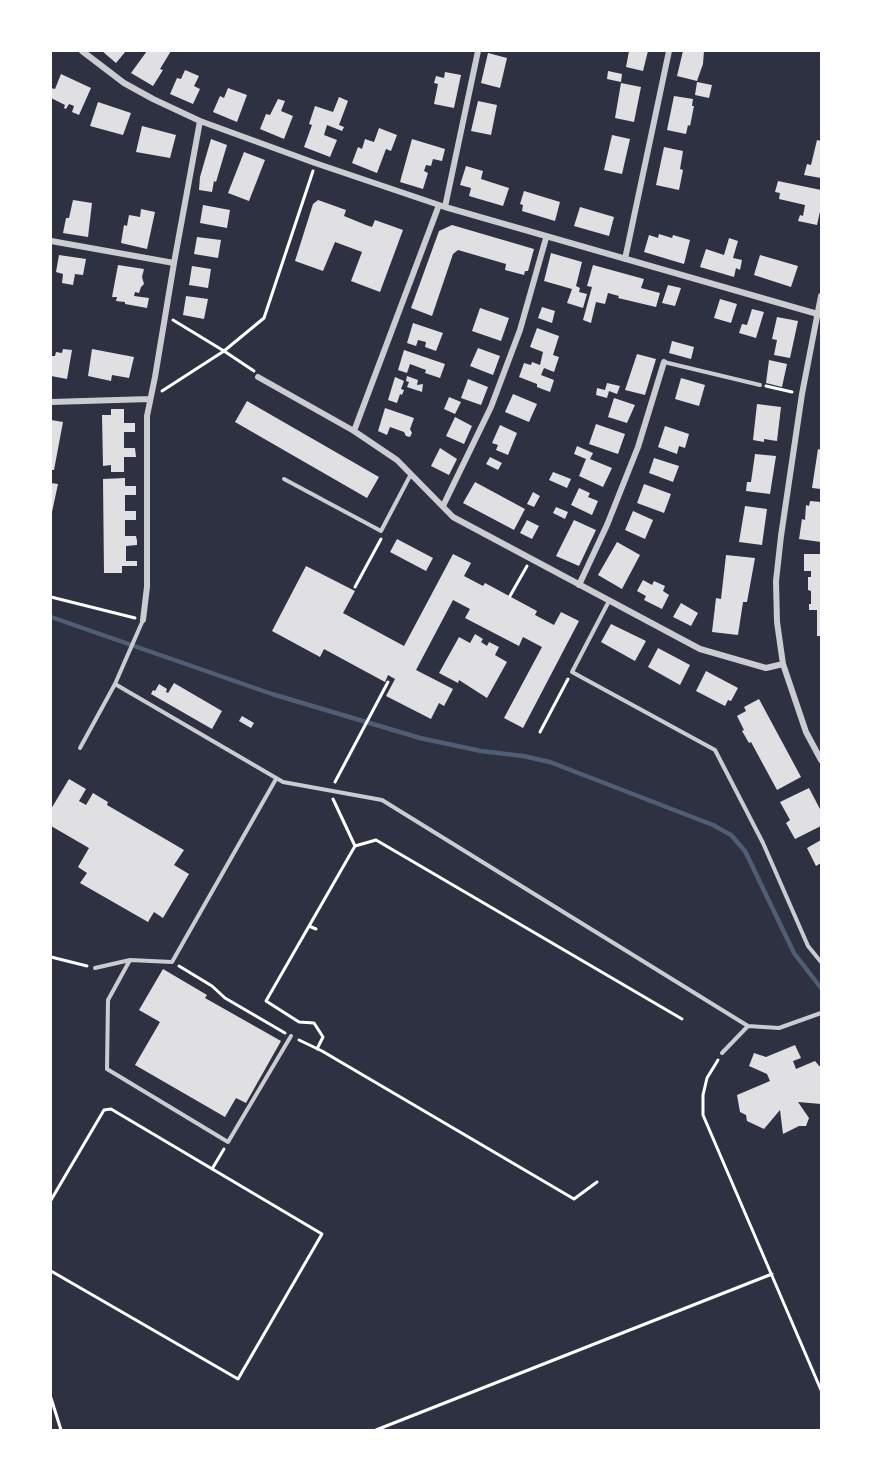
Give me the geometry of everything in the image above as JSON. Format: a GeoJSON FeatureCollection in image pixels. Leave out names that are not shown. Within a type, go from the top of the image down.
{"type":"FeatureCollection","features":[{"type":"Feature","properties":{"kind":"street"},"geometry":{"type":"LineString","coordinates":[[82,51],[124,83],[200,121],[315,163],[546,238],[819,314]]}},
{"type":"Feature","properties":{"kind":"street"},"geometry":{"type":"LineString","coordinates":[[354,431],[442,206],[478,51]]}},
{"type":"Feature","properties":{"kind":"street"},"geometry":{"type":"LineString","coordinates":[[625,259],[669,51]]}},
{"type":"Feature","properties":{"kind":"street"},"geometry":{"type":"LineString","coordinates":[[143,620],[147,587],[147,416],[200,121]]}},
{"type":"Feature","properties":{"kind":"street"},"geometry":{"type":"LineString","coordinates":[[443,506],[491,407],[520,330],[546,238]]}},
{"type":"Feature","properties":{"kind":"street"},"geometry":{"type":"LineString","coordinates":[[51,241],[174,263]]}},
{"type":"Feature","properties":{"kind":"street"},"geometry":{"type":"LineString","coordinates":[[821,296],[802,394],[776,581],[777,622],[783,664],[806,732],[821,760]]}},
{"type":"Feature","properties":{"kind":"street"},"geometry":{"type":"LineString","coordinates":[[579,585],[607,525],[638,447],[664,362]]}},
{"type":"Feature","properties":{"kind":"street"},"geometry":{"type":"LineString","coordinates":[[258,377],[354,431],[397,460],[453,517],[700,649],[765,668],[783,664]]}},
{"type":"Feature","properties":{"kind":"street"},"geometry":{"type":"LineString","coordinates":[[51,402],[150,399]]}},
{"type":"Feature","properties":{"kind":"lane"},"geometry":{"type":"LineString","coordinates":[[664,362],[760,385]]}},
{"type":"Feature","properties":{"kind":"lane"},"geometry":{"type":"LineString","coordinates":[[284,479],[381,531],[411,474]]}},
{"type":"Feature","properties":{"kind":"lane"},"geometry":{"type":"LineString","coordinates":[[609,601],[572,672],[715,750],[763,843],[808,946],[821,962]]}},
{"type":"Feature","properties":{"kind":"lane"},"geometry":{"type":"LineString","coordinates":[[80,748],[115,684],[143,620]]}},
{"type":"Feature","properties":{"kind":"lane"},"geometry":{"type":"LineString","coordinates":[[115,684],[276,779],[330,792],[382,800],[748,1026],[779,1029],[821,1013]]}},
{"type":"Feature","properties":{"kind":"lane"},"geometry":{"type":"LineString","coordinates":[[95,968],[130,960],[172,962],[276,779]]}},
{"type":"Feature","properties":{"kind":"lane"},"geometry":{"type":"LineString","coordinates":[[130,960],[108,1000],[107,1069],[228,1142],[291,1036]]}},
{"type":"Feature","properties":{"kind":"lane"},"geometry":{"type":"LineString","coordinates":[[722,1053],[748,1026]]}},
{"type":"Feature","properties":{"kind":"path"},"geometry":{"type":"LineString","coordinates":[[150,399],[224,351],[264,318],[315,163]]}},
{"type":"Feature","properties":{"kind":"path"},"geometry":{"type":"LineString","coordinates":[[166,317],[224,351],[253,370],[258,377]]}},
{"type":"Feature","properties":{"kind":"path"},"geometry":{"type":"LineString","coordinates":[[760,385],[802,394]]}},
{"type":"Feature","properties":{"kind":"path"},"geometry":{"type":"LineString","coordinates":[[355,587],[383,536],[381,531]]}},
{"type":"Feature","properties":{"kind":"path"},"geometry":{"type":"LineString","coordinates":[[510,596],[531,559]]}},
{"type":"Feature","properties":{"kind":"path"},"geometry":{"type":"LineString","coordinates":[[51,597],[143,620]]}},
{"type":"Feature","properties":{"kind":"path"},"geometry":{"type":"LineString","coordinates":[[540,732],[572,672]]}},
{"type":"Feature","properties":{"kind":"path"},"geometry":{"type":"LineString","coordinates":[[355,846],[330,792],[388,682]]}},
{"type":"Feature","properties":{"kind":"path"},"geometry":{"type":"LineString","coordinates":[[317,1049],[323,1037],[315,1022],[299,1022],[266,1001],[355,846],[376,840],[682,1019]]}},
{"type":"Feature","properties":{"kind":"path"},"geometry":{"type":"LineString","coordinates":[[309,926],[316,929]]}},
{"type":"Feature","properties":{"kind":"path"},"geometry":{"type":"LineString","coordinates":[[51,957],[95,968]]}},
{"type":"Feature","properties":{"kind":"path"},"geometry":{"type":"LineString","coordinates":[[172,962],[212,986],[225,998],[574,1199],[597,1182]]}},
{"type":"Feature","properties":{"kind":"path"},"geometry":{"type":"LineString","coordinates":[[722,1053],[707,1078],[702,1095],[703,1115],[821,1390]]}},
{"type":"Feature","properties":{"kind":"path"},"geometry":{"type":"LineString","coordinates":[[51,1200],[104,1110],[111,1109],[322,1234],[238,1379],[51,1271]]}},
{"type":"Feature","properties":{"kind":"path"},"geometry":{"type":"LineString","coordinates":[[212,1169],[228,1142]]}},
{"type":"Feature","properties":{"kind":"path"},"geometry":{"type":"LineString","coordinates":[[376,1430],[772,1274]]}},
{"type":"Feature","properties":{"kind":"path"},"geometry":{"type":"LineString","coordinates":[[51,1398],[61,1430]]}},
{"type":"Feature","properties":{"kind":"building"},"geometry":{"type":"Polygon","coordinates":[[[102,51],[126,51],[116,63],[102,51]]]}},
{"type":"Feature","properties":{"kind":"building"},"geometry":{"type":"Polygon","coordinates":[[[147,51],[171,51],[153,86],[131,73],[147,51]]]}},
{"type":"Feature","properties":{"kind":"building"},"geometry":{"type":"Polygon","coordinates":[[[629,51],[648,51],[643,71],[626,67],[629,51]]]}},
{"type":"Feature","properties":{"kind":"building"},"geometry":{"type":"Polygon","coordinates":[[[683,51],[704,51],[703,64],[697,81],[677,76],[683,51]]]}},
{"type":"Feature","properties":{"kind":"building"},"geometry":{"type":"Polygon","coordinates":[[[488,53],[507,58],[500,88],[481,83],[488,53]]]}},
{"type":"Feature","properties":{"kind":"building"},"geometry":{"type":"Polygon","coordinates":[[[185,70],[199,76],[194,86],[200,89],[193,104],[170,94],[177,78],[181,79],[185,70]]]}},
{"type":"Feature","properties":{"kind":"building"},"geometry":{"type":"Polygon","coordinates":[[[608,71],[622,74],[621,82],[607,79],[608,71]]]}},
{"type":"Feature","properties":{"kind":"building"},"geometry":{"type":"Polygon","coordinates":[[[445,72],[461,75],[454,108],[434,104],[438,84],[434,83],[436,76],[444,78],[445,72]]]}},
{"type":"Feature","properties":{"kind":"building"},"geometry":{"type":"Polygon","coordinates":[[[61,74],[91,88],[79,115],[72,112],[74,106],[69,104],[66,109],[65,105],[51,98],[51,88],[55,89],[61,74]]]}},
{"type":"Feature","properties":{"kind":"building"},"geometry":{"type":"Polygon","coordinates":[[[697,82],[712,85],[709,98],[695,95],[697,82]]]}},
{"type":"Feature","properties":{"kind":"building"},"geometry":{"type":"Polygon","coordinates":[[[621,83],[641,87],[634,122],[615,118],[621,83]]]}},
{"type":"Feature","properties":{"kind":"building"},"geometry":{"type":"Polygon","coordinates":[[[228,88],[247,95],[237,122],[213,112],[220,96],[224,98],[228,88]]]}},
{"type":"Feature","properties":{"kind":"building"},"geometry":{"type":"Polygon","coordinates":[[[674,96],[693,99],[690,126],[688,125],[686,134],[667,130],[674,96]]]}},
{"type":"Feature","properties":{"kind":"building"},"geometry":{"type":"Polygon","coordinates":[[[339,97],[348,101],[339,125],[344,127],[342,131],[327,125],[324,135],[337,140],[330,157],[304,147],[312,125],[309,124],[315,106],[333,112],[339,97]]]}},
{"type":"Feature","properties":{"kind":"building"},"geometry":{"type":"Polygon","coordinates":[[[278,99],[285,101],[281,111],[293,116],[284,139],[260,129],[266,114],[270,115],[278,99]]]}},
{"type":"Feature","properties":{"kind":"building"},"geometry":{"type":"Polygon","coordinates":[[[478,101],[497,105],[491,135],[471,131],[478,101]]]}},
{"type":"Feature","properties":{"kind":"building"},"geometry":{"type":"Polygon","coordinates":[[[98,102],[131,113],[123,135],[90,126],[98,102]]]}},
{"type":"Feature","properties":{"kind":"building"},"geometry":{"type":"Polygon","coordinates":[[[142,126],[176,135],[170,158],[136,152],[142,126]]]}},
{"type":"Feature","properties":{"kind":"building"},"geometry":{"type":"Polygon","coordinates":[[[379,128],[397,135],[391,151],[386,149],[377,173],[352,163],[358,147],[362,149],[365,139],[374,142],[379,128]]]}},
{"type":"Feature","properties":{"kind":"building"},"geometry":{"type":"Polygon","coordinates":[[[612,135],[630,139],[622,174],[604,170],[612,135]]]}},
{"type":"Feature","properties":{"kind":"building"},"geometry":{"type":"Polygon","coordinates":[[[211,139],[227,145],[212,192],[199,190],[200,177],[211,139]]]}},
{"type":"Feature","properties":{"kind":"building"},"geometry":{"type":"Polygon","coordinates":[[[412,139],[445,149],[442,161],[433,159],[431,166],[426,165],[424,171],[428,173],[423,189],[400,182],[412,139]]]}},
{"type":"Feature","properties":{"kind":"building"},"geometry":{"type":"Polygon","coordinates":[[[817,140],[821,141],[821,178],[804,175],[807,164],[811,165],[817,140]]]}},
{"type":"Feature","properties":{"kind":"building"},"geometry":{"type":"Polygon","coordinates":[[[664,147],[683,151],[680,169],[683,170],[679,190],[656,185],[664,147]]]}},
{"type":"Feature","properties":{"kind":"building"},"geometry":{"type":"Polygon","coordinates":[[[244,152],[265,160],[249,201],[228,193],[244,152]]]}},
{"type":"Feature","properties":{"kind":"building"},"geometry":{"type":"Polygon","coordinates":[[[466,166],[483,171],[481,179],[509,188],[503,206],[469,196],[471,188],[460,185],[466,166]]]}},
{"type":"Feature","properties":{"kind":"building"},"geometry":{"type":"Polygon","coordinates":[[[778,181],[821,190],[821,207],[817,225],[798,221],[800,215],[803,216],[805,205],[779,199],[780,193],[775,192],[778,181]]]}},
{"type":"Feature","properties":{"kind":"building"},"geometry":{"type":"Polygon","coordinates":[[[524,191],[560,202],[555,221],[522,211],[523,205],[520,204],[524,191]]]}},
{"type":"Feature","properties":{"kind":"building"},"geometry":{"type":"Polygon","coordinates":[[[73,200],[92,203],[88,237],[63,233],[73,200]]]}},
{"type":"Feature","properties":{"kind":"building"},"geometry":{"type":"Polygon","coordinates":[[[318,200],[346,210],[344,216],[366,225],[372,227],[375,220],[403,230],[380,292],[351,281],[362,252],[335,242],[323,271],[295,261],[313,204],[318,200]]]}},
{"type":"Feature","properties":{"kind":"building"},"geometry":{"type":"Polygon","coordinates":[[[203,205],[230,210],[227,228],[200,223],[203,205]]]}},
{"type":"Feature","properties":{"kind":"building"},"geometry":{"type":"Polygon","coordinates":[[[580,207],[614,217],[609,236],[574,226],[580,207]]]}},
{"type":"Feature","properties":{"kind":"building"},"geometry":{"type":"Polygon","coordinates":[[[141,209],[155,212],[147,249],[121,243],[124,225],[127,226],[129,215],[140,217],[141,209]]]}},
{"type":"Feature","properties":{"kind":"building"},"geometry":{"type":"Polygon","coordinates":[[[452,225],[534,249],[528,271],[525,271],[524,275],[505,270],[506,264],[458,250],[453,254],[432,316],[411,308],[439,231],[452,225]]]}},
{"type":"Feature","properties":{"kind":"building"},"geometry":{"type":"Polygon","coordinates":[[[659,234],[690,240],[684,264],[644,252],[649,235],[658,238],[659,234]]]}},
{"type":"Feature","properties":{"kind":"building"},"geometry":{"type":"Polygon","coordinates":[[[197,237],[221,240],[218,258],[194,254],[197,237]]]}},
{"type":"Feature","properties":{"kind":"building"},"geometry":{"type":"Polygon","coordinates":[[[729,238],[738,241],[733,258],[742,260],[740,270],[736,268],[734,277],[700,267],[706,249],[724,255],[729,238]]]}},
{"type":"Feature","properties":{"kind":"building"},"geometry":{"type":"Polygon","coordinates":[[[551,253],[582,262],[576,286],[580,288],[579,292],[587,294],[583,308],[567,303],[572,289],[544,281],[551,253]]]}},
{"type":"Feature","properties":{"kind":"building"},"geometry":{"type":"Polygon","coordinates":[[[59,255],[86,259],[83,275],[75,274],[73,285],[62,283],[63,274],[56,272],[59,255]]]}},
{"type":"Feature","properties":{"kind":"building"},"geometry":{"type":"Polygon","coordinates":[[[760,255],[798,266],[791,287],[754,275],[760,255]]]}},
{"type":"Feature","properties":{"kind":"building"},"geometry":{"type":"Polygon","coordinates":[[[118,265],[144,269],[142,277],[144,284],[139,293],[135,292],[134,296],[149,298],[147,308],[125,304],[125,302],[116,301],[117,297],[112,297],[118,265]]]}},
{"type":"Feature","properties":{"kind":"building"},"geometry":{"type":"Polygon","coordinates":[[[593,265],[644,279],[641,288],[660,293],[656,307],[618,298],[619,296],[608,293],[605,304],[596,302],[591,323],[583,320],[592,287],[587,286],[593,265]]]}},
{"type":"Feature","properties":{"kind":"building"},"geometry":{"type":"Polygon","coordinates":[[[192,266],[211,269],[208,288],[189,285],[192,266]]]}},
{"type":"Feature","properties":{"kind":"building"},"geometry":{"type":"Polygon","coordinates":[[[668,285],[681,288],[675,306],[662,303],[668,285]]]}},
{"type":"Feature","properties":{"kind":"building"},"geometry":{"type":"Polygon","coordinates":[[[186,296],[208,299],[204,319],[183,315],[186,296]]]}},
{"type":"Feature","properties":{"kind":"building"},"geometry":{"type":"Polygon","coordinates":[[[720,299],[737,304],[731,323],[714,318],[720,299]]]}},
{"type":"Feature","properties":{"kind":"building"},"geometry":{"type":"Polygon","coordinates":[[[542,307],[555,311],[552,323],[538,318],[542,307]]]}},
{"type":"Feature","properties":{"kind":"building"},"geometry":{"type":"Polygon","coordinates":[[[480,308],[509,318],[501,341],[472,331],[480,308]]]}},
{"type":"Feature","properties":{"kind":"building"},"geometry":{"type":"Polygon","coordinates":[[[752,309],[764,312],[756,338],[739,333],[742,324],[747,325],[752,309]]]}},
{"type":"Feature","properties":{"kind":"building"},"geometry":{"type":"Polygon","coordinates":[[[777,317],[798,321],[790,358],[774,355],[777,340],[772,339],[777,317]]]}},
{"type":"Feature","properties":{"kind":"building"},"geometry":{"type":"Polygon","coordinates":[[[413,323],[443,333],[436,351],[425,347],[426,342],[418,340],[416,346],[407,343],[413,323]]]}},
{"type":"Feature","properties":{"kind":"building"},"geometry":{"type":"Polygon","coordinates":[[[537,328],[559,336],[553,355],[559,357],[554,372],[544,368],[541,375],[554,380],[550,392],[519,377],[524,363],[531,365],[532,362],[540,365],[543,352],[530,347],[537,328]]]}},
{"type":"Feature","properties":{"kind":"building"},"geometry":{"type":"Polygon","coordinates":[[[672,341],[694,347],[691,359],[669,353],[672,341]]]}},
{"type":"Feature","properties":{"kind":"building"},"geometry":{"type":"Polygon","coordinates":[[[478,348],[500,356],[493,375],[470,366],[478,348]]]}},
{"type":"Feature","properties":{"kind":"building"},"geometry":{"type":"Polygon","coordinates":[[[63,349],[72,350],[67,379],[51,376],[51,356],[55,356],[56,352],[62,353],[63,349]]]}},
{"type":"Feature","properties":{"kind":"building"},"geometry":{"type":"Polygon","coordinates":[[[92,349],[134,357],[129,378],[112,375],[111,381],[88,376],[92,349]]]}},
{"type":"Feature","properties":{"kind":"building"},"geometry":{"type":"Polygon","coordinates":[[[404,350],[445,364],[440,378],[425,373],[426,370],[410,364],[407,373],[398,370],[404,350]]]}},
{"type":"Feature","properties":{"kind":"building"},"geometry":{"type":"Polygon","coordinates":[[[637,354],[656,359],[645,395],[625,390],[637,354]]]}},
{"type":"Feature","properties":{"kind":"building"},"geometry":{"type":"Polygon","coordinates":[[[769,360],[787,364],[782,387],[766,383],[769,360]]]}},
{"type":"Feature","properties":{"kind":"building"},"geometry":{"type":"Polygon","coordinates":[[[407,376],[418,380],[417,385],[423,384],[422,392],[407,387],[409,382],[406,381],[407,376]]]}},
{"type":"Feature","properties":{"kind":"building"},"geometry":{"type":"Polygon","coordinates":[[[395,377],[404,381],[401,389],[404,390],[397,403],[388,400],[395,377]]]}},
{"type":"Feature","properties":{"kind":"building"},"geometry":{"type":"Polygon","coordinates":[[[681,378],[705,385],[699,406],[675,399],[681,378]]]}},
{"type":"Feature","properties":{"kind":"building"},"geometry":{"type":"Polygon","coordinates":[[[468,379],[488,387],[481,405],[461,398],[468,379]]]}},
{"type":"Feature","properties":{"kind":"building"},"geometry":{"type":"Polygon","coordinates":[[[607,383],[620,386],[617,394],[609,391],[607,398],[596,395],[597,388],[605,390],[607,383]]]}},
{"type":"Feature","properties":{"kind":"building"},"geometry":{"type":"Polygon","coordinates":[[[513,394],[537,404],[529,422],[505,412],[513,394]]]}},
{"type":"Feature","properties":{"kind":"building"},"geometry":{"type":"Polygon","coordinates":[[[449,397],[461,402],[455,414],[444,409],[449,397]]]}},
{"type":"Feature","properties":{"kind":"building"},"geometry":{"type":"Polygon","coordinates":[[[614,398],[635,405],[627,423],[608,417],[614,398]]]}},
{"type":"Feature","properties":{"kind":"building"},"geometry":{"type":"Polygon","coordinates":[[[247,401],[379,477],[367,498],[235,422],[247,401]]]}},
{"type":"Feature","properties":{"kind":"building"},"geometry":{"type":"Polygon","coordinates":[[[757,404],[781,407],[777,441],[753,440],[757,404]]]}},
{"type":"Feature","properties":{"kind":"building"},"geometry":{"type":"Polygon","coordinates":[[[385,408],[414,418],[410,437],[390,427],[387,435],[378,431],[385,408]]]}},
{"type":"Feature","properties":{"kind":"building"},"geometry":{"type":"Polygon","coordinates":[[[111,409],[124,409],[124,423],[135,423],[135,432],[124,432],[124,448],[135,448],[136,457],[124,457],[124,472],[111,472],[111,465],[103,466],[102,415],[111,415],[111,409]]]}},
{"type":"Feature","properties":{"kind":"building"},"geometry":{"type":"Polygon","coordinates":[[[455,417],[472,426],[464,444],[446,436],[455,417]]]}},
{"type":"Feature","properties":{"kind":"building"},"geometry":{"type":"Polygon","coordinates":[[[51,420],[63,422],[54,470],[51,470],[51,420]]]}},
{"type":"Feature","properties":{"kind":"building"},"geometry":{"type":"Polygon","coordinates":[[[596,424],[625,434],[618,454],[589,444],[596,424]]]}},
{"type":"Feature","properties":{"kind":"building"},"geometry":{"type":"Polygon","coordinates":[[[500,425],[517,433],[508,455],[496,450],[498,445],[492,443],[500,425]]]}},
{"type":"Feature","properties":{"kind":"building"},"geometry":{"type":"Polygon","coordinates":[[[665,426],[689,434],[685,448],[679,446],[677,454],[658,447],[665,426]]]}},
{"type":"Feature","properties":{"kind":"building"},"geometry":{"type":"Polygon","coordinates":[[[577,446],[593,453],[590,459],[612,468],[603,487],[579,476],[586,459],[574,454],[577,446]]]}},
{"type":"Feature","properties":{"kind":"building"},"geometry":{"type":"Polygon","coordinates":[[[440,448],[457,459],[449,475],[431,466],[440,448]]]}},
{"type":"Feature","properties":{"kind":"building"},"geometry":{"type":"Polygon","coordinates":[[[818,449],[821,450],[821,489],[812,488],[818,449]]]}},
{"type":"Feature","properties":{"kind":"building"},"geometry":{"type":"Polygon","coordinates":[[[755,454],[776,456],[770,494],[746,491],[747,482],[751,482],[755,454]]]}},
{"type":"Feature","properties":{"kind":"building"},"geometry":{"type":"Polygon","coordinates":[[[490,457],[502,463],[498,470],[486,464],[490,457]]]}},
{"type":"Feature","properties":{"kind":"building"},"geometry":{"type":"Polygon","coordinates":[[[654,458],[679,466],[673,482],[649,473],[654,458]]]}},
{"type":"Feature","properties":{"kind":"building"},"geometry":{"type":"Polygon","coordinates":[[[553,472],[571,479],[567,488],[549,480],[553,472]]]}},
{"type":"Feature","properties":{"kind":"building"},"geometry":{"type":"Polygon","coordinates":[[[125,478],[125,486],[136,486],[136,495],[125,495],[125,511],[136,511],[136,520],[125,520],[125,536],[136,536],[137,541],[137,545],[126,546],[126,561],[137,561],[137,566],[122,566],[122,573],[104,573],[103,479],[125,478]]]}},
{"type":"Feature","properties":{"kind":"building"},"geometry":{"type":"Polygon","coordinates":[[[475,482],[525,509],[514,530],[463,503],[475,482]]]}},
{"type":"Feature","properties":{"kind":"building"},"geometry":{"type":"Polygon","coordinates":[[[51,483],[58,484],[52,512],[51,512],[51,483]]]}},
{"type":"Feature","properties":{"kind":"building"},"geometry":{"type":"Polygon","coordinates":[[[644,484],[671,494],[664,513],[637,503],[644,484]]]}},
{"type":"Feature","properties":{"kind":"building"},"geometry":{"type":"Polygon","coordinates":[[[579,488],[590,493],[588,497],[598,501],[592,515],[571,505],[579,488]]]}},
{"type":"Feature","properties":{"kind":"building"},"geometry":{"type":"Polygon","coordinates":[[[533,492],[540,496],[534,507],[527,504],[533,492]]]}},
{"type":"Feature","properties":{"kind":"building"},"geometry":{"type":"Polygon","coordinates":[[[810,501],[821,502],[821,542],[799,539],[802,519],[805,520],[806,505],[809,506],[810,501]]]}},
{"type":"Feature","properties":{"kind":"building"},"geometry":{"type":"Polygon","coordinates":[[[745,506],[767,509],[762,545],[739,542],[745,506]]]}},
{"type":"Feature","properties":{"kind":"building"},"geometry":{"type":"Polygon","coordinates":[[[556,507],[568,512],[565,519],[553,513],[556,507]]]}},
{"type":"Feature","properties":{"kind":"building"},"geometry":{"type":"Polygon","coordinates":[[[633,511],[653,520],[645,539],[625,530],[633,511]]]}},
{"type":"Feature","properties":{"kind":"building"},"geometry":{"type":"Polygon","coordinates":[[[527,520],[539,526],[532,539],[520,533],[527,520]]]}},
{"type":"Feature","properties":{"kind":"building"},"geometry":{"type":"Polygon","coordinates":[[[574,520],[596,530],[579,566],[556,556],[574,520]]]}},
{"type":"Feature","properties":{"kind":"building"},"geometry":{"type":"Polygon","coordinates":[[[397,539],[433,558],[426,571],[390,552],[397,539]]]}},
{"type":"Feature","properties":{"kind":"building"},"geometry":{"type":"Polygon","coordinates":[[[617,542],[640,555],[622,589],[598,575],[617,542]]]}},
{"type":"Feature","properties":{"kind":"building"},"geometry":{"type":"Polygon","coordinates":[[[453,554],[471,563],[464,576],[483,586],[485,583],[537,611],[535,615],[554,625],[561,612],[579,621],[523,728],[504,718],[542,647],[523,637],[519,646],[465,618],[470,609],[453,600],[416,670],[453,689],[444,706],[439,703],[431,719],[386,696],[395,679],[388,675],[385,682],[324,649],[320,657],[272,631],[306,566],[355,591],[343,613],[404,646],[453,554]]]}},
{"type":"Feature","properties":{"kind":"building"},"geometry":{"type":"Polygon","coordinates":[[[804,554],[821,554],[821,636],[817,636],[817,610],[809,610],[811,591],[808,590],[808,577],[811,577],[811,571],[804,571],[804,554]]]}},
{"type":"Feature","properties":{"kind":"building"},"geometry":{"type":"Polygon","coordinates":[[[726,555],[755,558],[747,602],[743,602],[738,635],[712,632],[716,598],[721,599],[726,555]]]}},
{"type":"Feature","properties":{"kind":"building"},"geometry":{"type":"Polygon","coordinates":[[[643,580],[652,585],[654,581],[665,586],[663,591],[669,595],[662,609],[644,600],[646,596],[637,591],[643,580]]]}},
{"type":"Feature","properties":{"kind":"building"},"geometry":{"type":"Polygon","coordinates":[[[681,603],[698,613],[691,626],[673,617],[681,603]]]}},
{"type":"Feature","properties":{"kind":"building"},"geometry":{"type":"Polygon","coordinates":[[[611,624],[646,641],[635,661],[601,642],[611,624]]]}},
{"type":"Feature","properties":{"kind":"building"},"geometry":{"type":"Polygon","coordinates":[[[475,634],[483,639],[481,642],[487,646],[489,642],[499,647],[495,655],[507,662],[487,698],[459,680],[458,683],[439,673],[459,637],[470,643],[475,634]]]}},
{"type":"Feature","properties":{"kind":"building"},"geometry":{"type":"Polygon","coordinates":[[[658,648],[690,665],[680,685],[648,667],[658,648]]]}},
{"type":"Feature","properties":{"kind":"building"},"geometry":{"type":"Polygon","coordinates":[[[706,671],[738,688],[731,701],[728,700],[725,706],[696,691],[706,671]]]}},
{"type":"Feature","properties":{"kind":"building"},"geometry":{"type":"Polygon","coordinates":[[[174,683],[222,711],[212,729],[151,694],[159,684],[167,689],[168,693],[174,683]]]}},
{"type":"Feature","properties":{"kind":"building"},"geometry":{"type":"Polygon","coordinates":[[[759,699],[801,777],[777,790],[751,742],[749,743],[742,731],[744,730],[737,716],[746,711],[744,707],[759,699]]]}},
{"type":"Feature","properties":{"kind":"building"},"geometry":{"type":"Polygon","coordinates":[[[242,716],[254,723],[251,728],[239,721],[242,716]]]}},
{"type":"Feature","properties":{"kind":"building"},"geometry":{"type":"Polygon","coordinates":[[[69,779],[86,789],[79,801],[86,805],[93,793],[108,802],[107,805],[184,850],[174,865],[189,874],[163,918],[154,912],[148,922],[80,883],[87,873],[78,867],[89,848],[51,826],[51,809],[69,779]]]}},
{"type":"Feature","properties":{"kind":"building"},"geometry":{"type":"Polygon","coordinates":[[[809,788],[821,811],[821,826],[795,839],[786,823],[790,820],[780,802],[809,788]]]}},
{"type":"Feature","properties":{"kind":"building"},"geometry":{"type":"Polygon","coordinates":[[[821,840],[821,863],[816,866],[807,848],[821,840]]]}},
{"type":"Feature","properties":{"kind":"building"},"geometry":{"type":"Polygon","coordinates":[[[163,969],[207,995],[205,998],[281,1041],[246,1103],[236,1098],[225,1117],[135,1065],[160,1022],[139,1010],[163,969]]]}},
{"type":"Feature","properties":{"kind":"building"},"geometry":{"type":"Polygon","coordinates":[[[795,1045],[801,1058],[793,1061],[796,1069],[815,1061],[821,1068],[821,1104],[798,1102],[809,1118],[806,1126],[799,1126],[783,1134],[780,1110],[764,1129],[747,1121],[746,1115],[740,1112],[737,1095],[770,1081],[767,1074],[749,1066],[754,1053],[766,1057],[795,1045]]]}},
{"type":"Feature","properties":{"kind":"waterway"},"geometry":{"type":"LineString","coordinates":[[51,617],[272,694],[420,738],[550,762],[713,825],[731,835],[745,851],[794,953],[821,988]]}}]}
